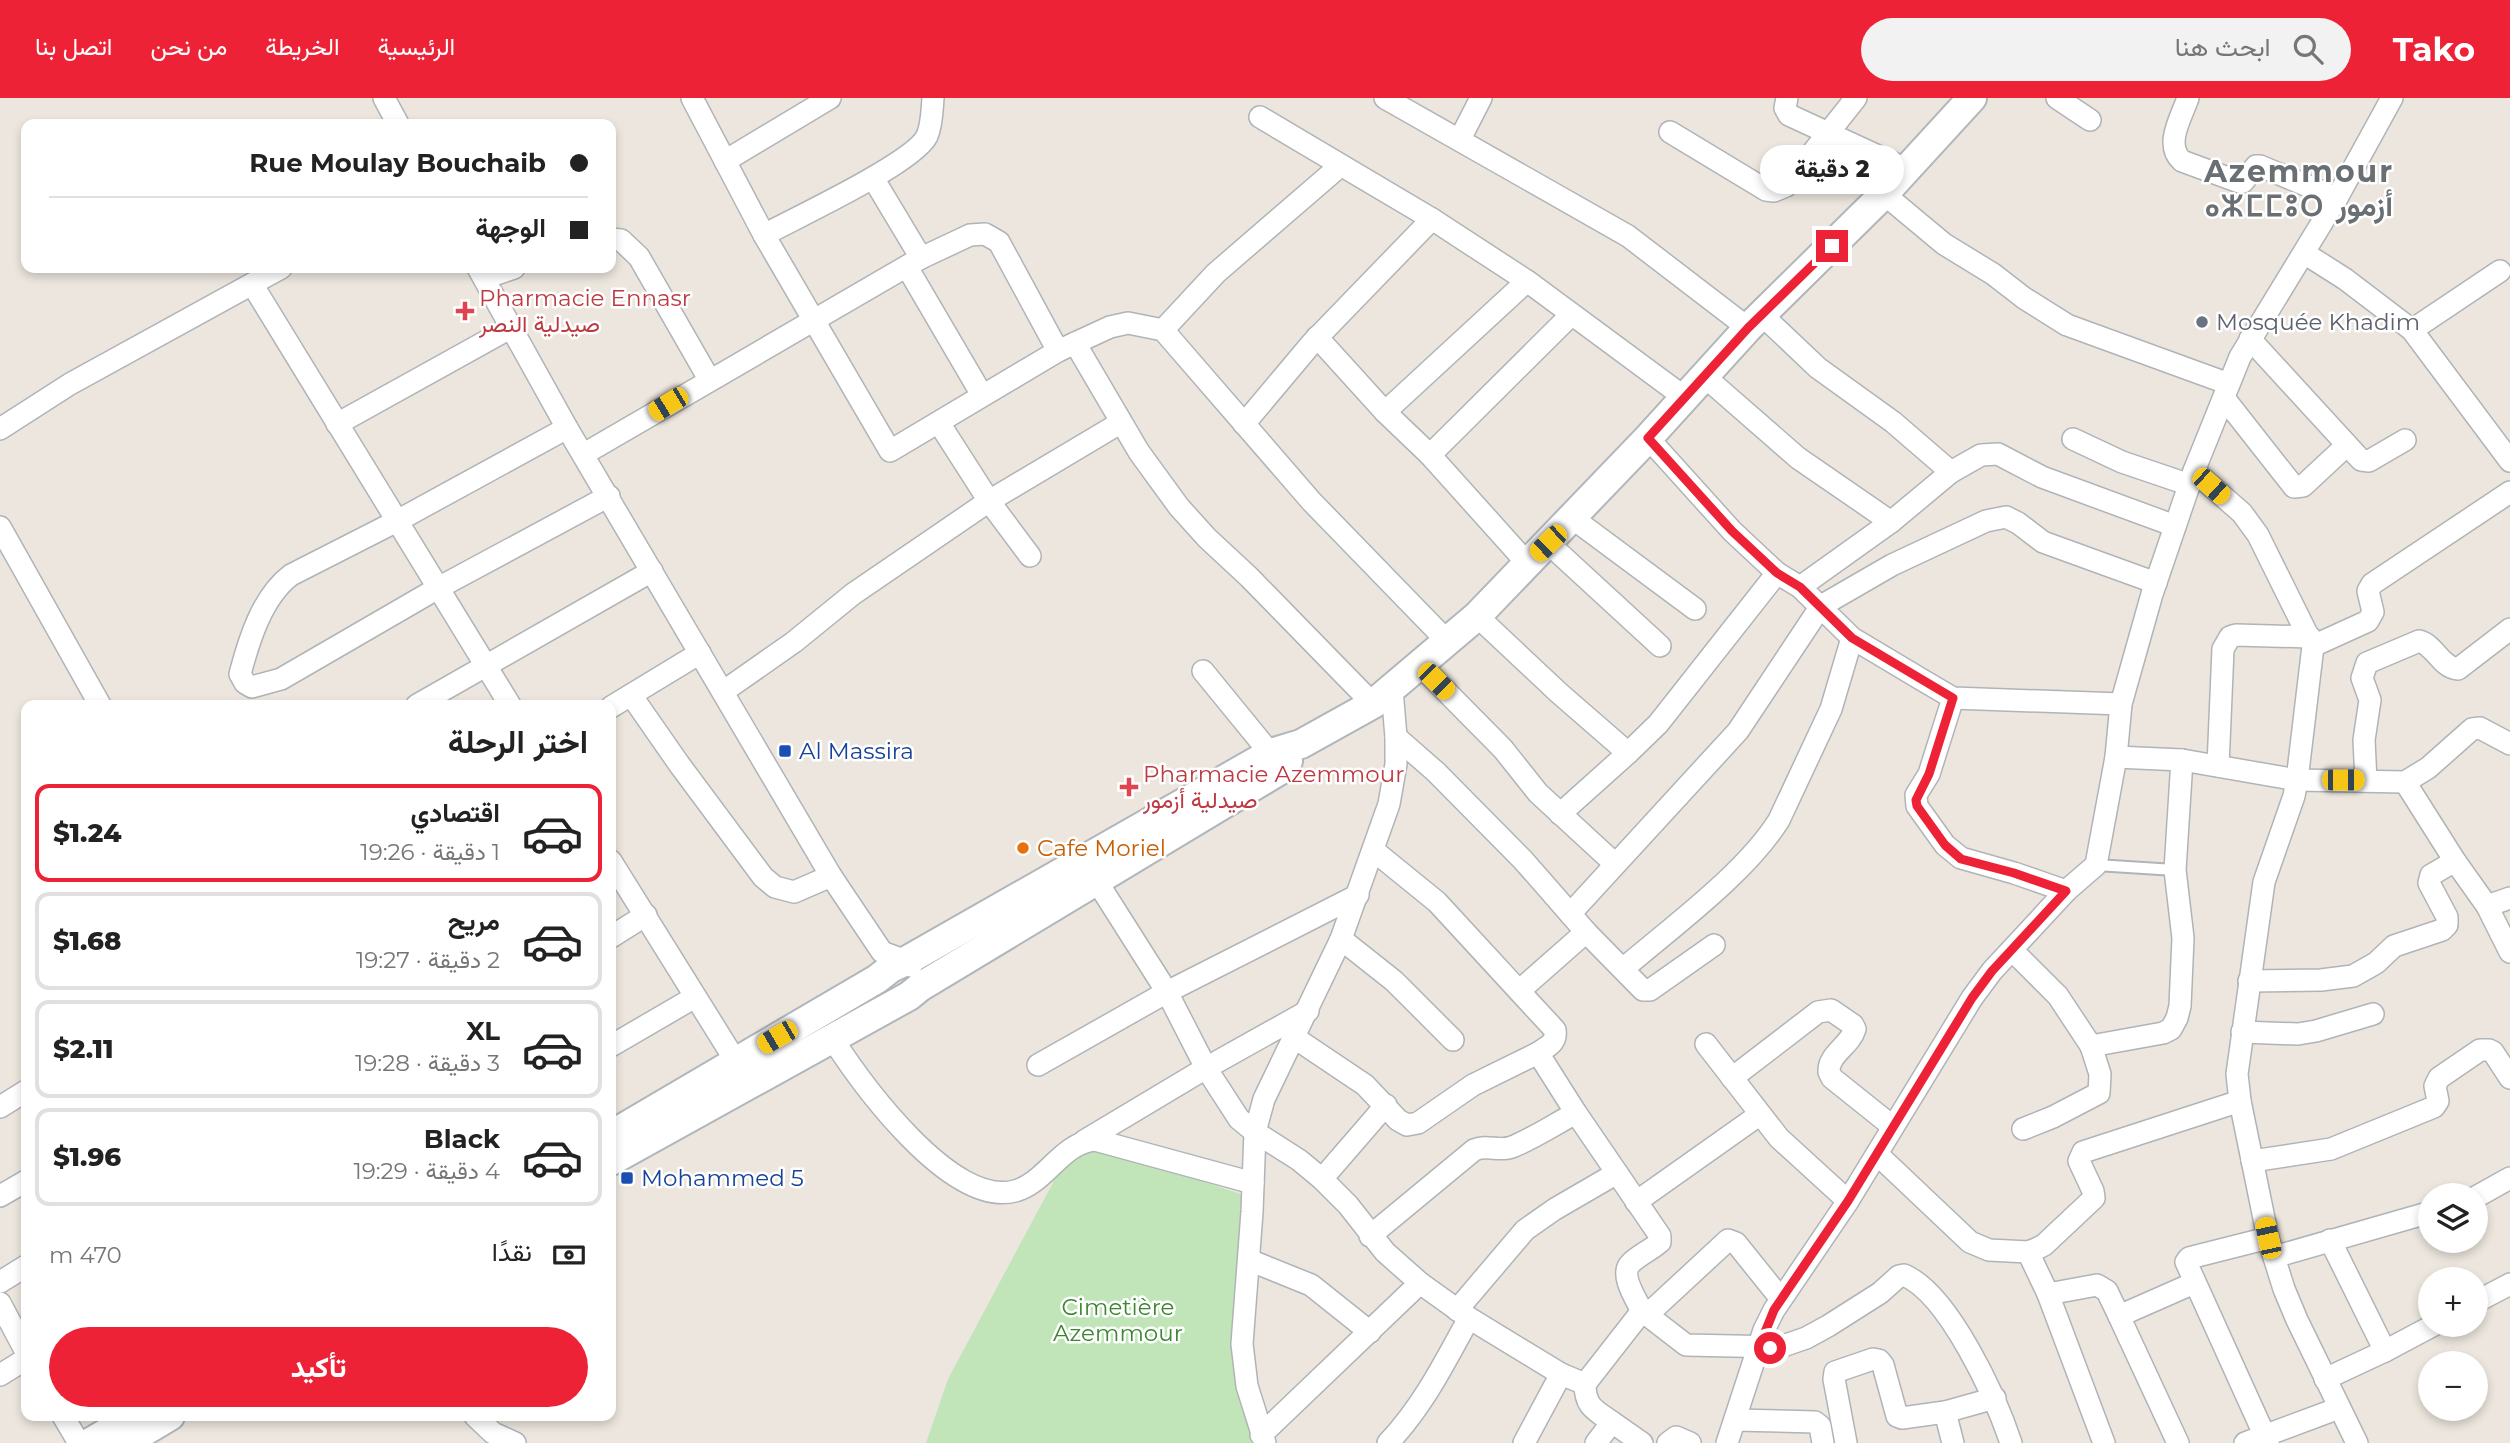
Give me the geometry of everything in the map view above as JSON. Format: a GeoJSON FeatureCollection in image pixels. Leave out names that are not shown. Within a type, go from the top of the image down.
{"type":"FeatureCollection","features":[{"type":"Feature","properties":{"kind":"main road"},"geometry":{"type":"LineString","coordinates":[[616,1158],[909,996],[1090,871],[1383,697],[1477,616],[1755,322],[1884,194],[1972,98]]}},
{"type":"Feature","properties":{"kind":"main road"},"geometry":{"type":"LineString","coordinates":[[616,1132],[888,964],[1090,871]]}},
{"type":"Feature","properties":{"kind":"main road"},"geometry":{"type":"LineString","coordinates":[[89,1443],[126,1421]]}},
{"type":"Feature","properties":{"kind":"main road"},"geometry":{"type":"LineString","coordinates":[[125,1443],[162,1421]]}},
{"type":"Feature","properties":{"kind":"street"},"geometry":{"type":"LineString","coordinates":[[384,98],[395,119]]}},
{"type":"Feature","properties":{"kind":"street"},"geometry":{"type":"LineString","coordinates":[[692,98],[764,234],[890,451],[1067,347],[1110,327],[1128,323],[1163,330],[1312,502],[1447,641]]}},
{"type":"Feature","properties":{"kind":"street"},"geometry":{"type":"LineString","coordinates":[[725,161],[830,98]]}},
{"type":"Feature","properties":{"kind":"street"},"geometry":{"type":"LineString","coordinates":[[764,234],[873,178],[915,149],[927,137],[933,98]]}},
{"type":"Feature","properties":{"kind":"street"},"geometry":{"type":"LineString","coordinates":[[1385,98],[1628,236],[1755,322],[1893,422],[1951,472]]}},
{"type":"Feature","properties":{"kind":"street"},"geometry":{"type":"LineString","coordinates":[[1460,139],[1481,98]]}},
{"type":"Feature","properties":{"kind":"street"},"geometry":{"type":"LineString","coordinates":[[1787,98],[1785,108],[1789,116],[1906,169]]}},
{"type":"Feature","properties":{"kind":"street"},"geometry":{"type":"LineString","coordinates":[[1670,132],[1766,190],[1774,191],[1786,186],[1856,98]]}},
{"type":"Feature","properties":{"kind":"street"},"geometry":{"type":"LineString","coordinates":[[2057,98],[2090,120]]}},
{"type":"Feature","properties":{"kind":"street"},"geometry":{"type":"LineString","coordinates":[[2188,98],[2173,143],[2176,156],[2182,161],[2239,182],[2243,182],[2256,166],[2260,166],[2337,198]]}},
{"type":"Feature","properties":{"kind":"street"},"geometry":{"type":"LineString","coordinates":[[1727,1443],[1759,1347],[1781,1299],[1848,1201],[1972,998],[2066,891],[2096,865],[2116,757],[2121,704],[2156,583],[2192,478],[2239,357],[2337,198],[2392,98]]}},
{"type":"Feature","properties":{"kind":"street"},"geometry":{"type":"LineString","coordinates":[[1260,117],[1432,219],[1527,281],[1684,397]]}},
{"type":"Feature","properties":{"kind":"street"},"geometry":{"type":"LineString","coordinates":[[1163,330],[1216,274],[1340,166]]}},
{"type":"Feature","properties":{"kind":"street"},"geometry":{"type":"LineString","coordinates":[[873,178],[982,396]]}},
{"type":"Feature","properties":{"kind":"street"},"geometry":{"type":"LineString","coordinates":[[1884,194],[1944,244],[2067,325],[2226,391],[2294,487],[2303,485],[2347,445]]}},
{"type":"Feature","properties":{"kind":"street"},"geometry":{"type":"LineString","coordinates":[[1244,424],[1317,338],[1432,219]]}},
{"type":"Feature","properties":{"kind":"street"},"geometry":{"type":"LineString","coordinates":[[584,454],[709,379],[970,234],[985,234],[999,242],[1067,347],[1180,507],[1207,538],[1383,697],[1396,737],[1396,764],[1389,804],[1358,895],[1308,1011],[1264,1099],[1255,1132],[1249,1260],[1243,1316],[1243,1368],[1263,1439],[1420,1283]]}},
{"type":"Feature","properties":{"kind":"street"},"geometry":{"type":"LineString","coordinates":[[616,240],[621,240],[639,257],[709,379]]}},
{"type":"Feature","properties":{"kind":"street"},"geometry":{"type":"LineString","coordinates":[[2304,253],[2345,279],[2412,330],[2510,461]]}},
{"type":"Feature","properties":{"kind":"street"},"geometry":{"type":"LineString","coordinates":[[2412,330],[2500,271]]}},
{"type":"Feature","properties":{"kind":"street"},"geometry":{"type":"LineString","coordinates":[[0,429],[70,384],[272,273]]}},
{"type":"Feature","properties":{"kind":"street"},"geometry":{"type":"LineString","coordinates":[[481,273],[567,428],[831,876],[888,964],[916,972],[920,987]]}},
{"type":"Feature","properties":{"kind":"street"},"geometry":{"type":"LineString","coordinates":[[1385,412],[1527,281]]}},
{"type":"Feature","properties":{"kind":"street"},"geometry":{"type":"LineString","coordinates":[[252,284],[507,700]]}},
{"type":"Feature","properties":{"kind":"street"},"geometry":{"type":"LineString","coordinates":[[1430,456],[1571,315]]}},
{"type":"Feature","properties":{"kind":"street"},"geometry":{"type":"LineString","coordinates":[[337,424],[512,327]]}},
{"type":"Feature","properties":{"kind":"street"},"geometry":{"type":"LineString","coordinates":[[1317,338],[1527,563]]}},
{"type":"Feature","properties":{"kind":"street"},"geometry":{"type":"LineString","coordinates":[[2250,339],[2361,460],[2369,461],[2405,440]]}},
{"type":"Feature","properties":{"kind":"street"},"geometry":{"type":"LineString","coordinates":[[1704,376],[1798,458],[1891,522]]}},
{"type":"Feature","properties":{"kind":"street"},"geometry":{"type":"LineString","coordinates":[[939,423],[989,501],[1031,556]]}},
{"type":"Feature","properties":{"kind":"street"},"geometry":{"type":"LineString","coordinates":[[724,691],[794,642],[853,594],[989,501],[1120,423]]}},
{"type":"Feature","properties":{"kind":"street"},"geometry":{"type":"LineString","coordinates":[[567,428],[397,521],[291,575],[279,584],[267,603],[245,655],[240,674],[245,683],[252,687],[281,679],[438,588],[609,496]]}},
{"type":"Feature","properties":{"kind":"street"},"geometry":{"type":"LineString","coordinates":[[1648,438],[1732,531],[1777,573],[1800,587],[1852,638],[1953,698],[2121,704]]}},
{"type":"Feature","properties":{"kind":"street"},"geometry":{"type":"LineString","coordinates":[[2073,439],[2122,462],[2192,478],[2242,513],[2258,534],[2312,641],[2298,780],[2264,882],[2237,1074],[2240,1101],[2271,1247],[2297,1320],[2357,1443]]}},
{"type":"Feature","properties":{"kind":"street"},"geometry":{"type":"LineString","coordinates":[[1800,587],[1891,522],[1951,472],[1981,455],[1998,454],[2042,477],[2175,526]]}},
{"type":"Feature","properties":{"kind":"street"},"geometry":{"type":"LineString","coordinates":[[2218,766],[2223,649],[2227,641],[2236,635],[2312,641],[2368,621],[2373,612],[2368,591],[2372,584],[2510,492]]}},
{"type":"Feature","properties":{"kind":"street"},"geometry":{"type":"LineString","coordinates":[[1571,517],[1695,608]]}},
{"type":"Feature","properties":{"kind":"street"},"geometry":{"type":"LineString","coordinates":[[1570,914],[1738,731],[1821,606],[1904,559],[1952,535],[1998,517],[2007,517],[2035,537],[2057,548],[2156,583]]}},
{"type":"Feature","properties":{"kind":"street"},"geometry":{"type":"LineString","coordinates":[[0,527],[97,700]]}},
{"type":"Feature","properties":{"kind":"street"},"geometry":{"type":"LineString","coordinates":[[1548,543],[1660,646]]}},
{"type":"Feature","properties":{"kind":"street"},"geometry":{"type":"LineString","coordinates":[[426,700],[652,571]]}},
{"type":"Feature","properties":{"kind":"street"},"geometry":{"type":"LineString","coordinates":[[1560,814],[1658,724],[1777,573]]}},
{"type":"Feature","properties":{"kind":"street"},"geometry":{"type":"LineString","coordinates":[[1477,616],[1628,753]]}},
{"type":"Feature","properties":{"kind":"street"},"geometry":{"type":"LineString","coordinates":[[2366,780],[2364,740],[2370,700],[2362,678],[2367,663],[2418,641],[2425,643],[2449,668],[2458,669],[2510,629]]}},
{"type":"Feature","properties":{"kind":"street"},"geometry":{"type":"LineString","coordinates":[[1623,969],[1719,887],[1769,836],[1831,709],[1852,638]]}},
{"type":"Feature","properties":{"kind":"street"},"geometry":{"type":"LineString","coordinates":[[616,704],[700,653]]}},
{"type":"Feature","properties":{"kind":"street"},"geometry":{"type":"LineString","coordinates":[[1419,664],[1503,749],[1538,793],[1615,864]]}},
{"type":"Feature","properties":{"kind":"street"},"geometry":{"type":"LineString","coordinates":[[1203,671],[1277,761]]}},
{"type":"Feature","properties":{"kind":"street"},"geometry":{"type":"LineString","coordinates":[[631,695],[763,877],[775,887],[794,892],[831,876]]}},
{"type":"Feature","properties":{"kind":"street"},"geometry":{"type":"LineString","coordinates":[[1953,698],[1929,774],[1916,795],[1917,806],[1945,845],[1961,859],[2066,891]]}},
{"type":"Feature","properties":{"kind":"street"},"geometry":{"type":"LineString","coordinates":[[2116,757],[2182,761],[2298,780],[2405,782],[2428,768],[2472,729],[2480,728],[2510,744]]}},
{"type":"Feature","properties":{"kind":"street"},"geometry":{"type":"LineString","coordinates":[[1396,737],[1436,772],[1523,860],[1639,988],[1647,991],[1714,945]]}},
{"type":"Feature","properties":{"kind":"street"},"geometry":{"type":"LineString","coordinates":[[2091,1046],[2163,1033],[2171,1029],[2177,1018],[2183,959],[2175,870],[2182,761]]}},
{"type":"Feature","properties":{"kind":"street"},"geometry":{"type":"LineString","coordinates":[[2405,782],[2487,906],[2510,952]]}},
{"type":"Feature","properties":{"kind":"street"},"geometry":{"type":"LineString","coordinates":[[1295,1038],[1357,1080],[1403,1124],[1412,1125],[1474,1085],[1538,1053],[1556,1037],[1555,1030],[1437,902],[1373,850]]}},
{"type":"Feature","properties":{"kind":"street"},"geometry":{"type":"LineString","coordinates":[[2249,981],[2321,980],[2353,976],[2376,963],[2394,946],[2442,930],[2447,925],[2447,918],[2429,884],[2429,878],[2455,861]]}},
{"type":"Feature","properties":{"kind":"street"},"geometry":{"type":"LineString","coordinates":[[616,869],[735,1060]]}},
{"type":"Feature","properties":{"kind":"street"},"geometry":{"type":"LineString","coordinates":[[1090,871],[1167,992],[1206,1068],[1232,1111],[1255,1132],[1285,1150],[1322,1179],[1348,1205],[1370,1236],[1420,1283],[1463,1314],[1561,1374],[1585,1384]]}},
{"type":"Feature","properties":{"kind":"street"},"geometry":{"type":"LineString","coordinates":[[1038,1065],[1167,992],[1358,895]]}},
{"type":"Feature","properties":{"kind":"street"},"geometry":{"type":"LineString","coordinates":[[2487,906],[2510,898]]}},
{"type":"Feature","properties":{"kind":"street"},"geometry":{"type":"LineString","coordinates":[[616,934],[646,915]]}},
{"type":"Feature","properties":{"kind":"street"},"geometry":{"type":"LineString","coordinates":[[1519,991],[1586,932]]}},
{"type":"Feature","properties":{"kind":"street"},"geometry":{"type":"LineString","coordinates":[[1341,939],[1394,981],[1453,1040]]}},
{"type":"Feature","properties":{"kind":"street"},"geometry":{"type":"LineString","coordinates":[[2012,950],[2058,996],[2091,1046],[2101,1074],[2099,1093],[2023,1129]]}},
{"type":"Feature","properties":{"kind":"street"},"geometry":{"type":"LineString","coordinates":[[888,964],[883,993],[893,1003]]}},
{"type":"Feature","properties":{"kind":"street"},"geometry":{"type":"LineString","coordinates":[[616,1043],[695,997]]}},
{"type":"Feature","properties":{"kind":"street"},"geometry":{"type":"LineString","coordinates":[[1732,1078],[1818,1012],[1831,1010],[1854,1029],[1852,1037],[1831,1059],[1829,1072],[1832,1078],[1892,1126]]}},
{"type":"Feature","properties":{"kind":"street"},"geometry":{"type":"LineString","coordinates":[[832,1038],[857,1076],[900,1127],[944,1168],[977,1186],[998,1191],[1016,1191],[1084,1141],[1308,1011]]}},
{"type":"Feature","properties":{"kind":"street"},"geometry":{"type":"LineString","coordinates":[[2242,1032],[2298,1034],[2374,1014]]}},
{"type":"Feature","properties":{"kind":"street"},"geometry":{"type":"LineString","coordinates":[[1706,1044],[1759,1115],[1800,1160],[1848,1201]]}},
{"type":"Feature","properties":{"kind":"street"},"geometry":{"type":"LineString","coordinates":[[2252,1161],[2331,1149],[2434,1107],[2438,1101],[2435,1086],[2439,1078],[2480,1050],[2493,1052],[2510,1078]]}},
{"type":"Feature","properties":{"kind":"street"},"geometry":{"type":"LineString","coordinates":[[1538,1053],[1661,1238],[1656,1246],[1633,1261],[1627,1269],[1628,1279],[1644,1313],[1686,1345],[1780,1347],[1806,1338],[1856,1310],[1899,1276],[1904,1275],[1930,1296],[1948,1317],[1995,1398],[2011,1443]]}},
{"type":"Feature","properties":{"kind":"street"},"geometry":{"type":"LineString","coordinates":[[0,1107],[21,1094]]}},
{"type":"Feature","properties":{"kind":"street"},"geometry":{"type":"LineString","coordinates":[[1877,1154],[1970,1242],[1989,1250],[2028,1252],[2044,1245],[2092,1201],[2094,1194],[2079,1161],[2083,1152],[2240,1101]]}},
{"type":"Feature","properties":{"kind":"street"},"geometry":{"type":"LineString","coordinates":[[1322,1179],[1386,1105]]}},
{"type":"Feature","properties":{"kind":"street"},"geometry":{"type":"LineString","coordinates":[[1370,1236],[1474,1150],[1481,1147],[1500,1149],[1513,1146],[1576,1113]]}},
{"type":"Feature","properties":{"kind":"street"},"geometry":{"type":"LineString","coordinates":[[1636,1202],[1759,1115]]}},
{"type":"Feature","properties":{"kind":"street"},"geometry":{"type":"LineString","coordinates":[[1084,1141],[1102,1141],[1253,1184]]}},
{"type":"Feature","properties":{"kind":"street"},"geometry":{"type":"LineString","coordinates":[[1401,1439],[1426,1397],[1463,1314],[1525,1230],[1617,1173]]}},
{"type":"Feature","properties":{"kind":"street"},"geometry":{"type":"LineString","coordinates":[[2488,1190],[2510,1178]]}},
{"type":"Feature","properties":{"kind":"street"},"geometry":{"type":"LineString","coordinates":[[0,1196],[21,1184]]}},
{"type":"Feature","properties":{"kind":"street"},"geometry":{"type":"LineString","coordinates":[[2339,1408],[2259,1441],[2186,1265],[2189,1258],[2330,1240],[2418,1216]]}},
{"type":"Feature","properties":{"kind":"street"},"geometry":{"type":"LineString","coordinates":[[1642,1443],[1589,1406],[1585,1384],[1644,1313],[1727,1240],[1736,1243],[1781,1299]]}},
{"type":"Feature","properties":{"kind":"street"},"geometry":{"type":"LineString","coordinates":[[2330,1240],[2385,1351]]}},
{"type":"Feature","properties":{"kind":"street"},"geometry":{"type":"LineString","coordinates":[[2028,1252],[2048,1294],[2104,1443]]}},
{"type":"Feature","properties":{"kind":"street"},"geometry":{"type":"LineString","coordinates":[[1249,1260],[1282,1271],[1311,1285],[1370,1332]]}},
{"type":"Feature","properties":{"kind":"street"},"geometry":{"type":"LineString","coordinates":[[0,1282],[21,1269]]}},
{"type":"Feature","properties":{"kind":"street"},"geometry":{"type":"LineString","coordinates":[[2119,1316],[2194,1283]]}},
{"type":"Feature","properties":{"kind":"street"},"geometry":{"type":"LineString","coordinates":[[2488,1296],[2510,1284]]}},
{"type":"Feature","properties":{"kind":"street"},"geometry":{"type":"LineString","coordinates":[[2048,1294],[2097,1285],[2107,1291],[2178,1443]]}},
{"type":"Feature","properties":{"kind":"street"},"geometry":{"type":"LineString","coordinates":[[0,1303],[21,1343]]}},
{"type":"Feature","properties":{"kind":"street"},"geometry":{"type":"LineString","coordinates":[[2325,1379],[2418,1333]]}},
{"type":"Feature","properties":{"kind":"street"},"geometry":{"type":"LineString","coordinates":[[1846,1443],[1835,1372],[1873,1359],[1880,1360],[1883,1365],[1897,1416],[1902,1418],[1945,1412],[1995,1398]]}},
{"type":"Feature","properties":{"kind":"street"},"geometry":{"type":"LineString","coordinates":[[0,1375],[21,1362]]}},
{"type":"Feature","properties":{"kind":"street"},"geometry":{"type":"LineString","coordinates":[[1524,1443],[1561,1374]]}},
{"type":"Feature","properties":{"kind":"street"},"geometry":{"type":"LineString","coordinates":[[1945,1412],[1953,1443]]}},
{"type":"Feature","properties":{"kind":"street"},"geometry":{"type":"LineString","coordinates":[[1736,1420],[1815,1422],[1820,1426],[1823,1443]]}},
{"type":"Feature","properties":{"kind":"street"},"geometry":{"type":"LineString","coordinates":[[66,1421],[79,1443]]}},
{"type":"Feature","properties":{"kind":"street"},"geometry":{"type":"LineString","coordinates":[[477,1421],[485,1438],[515,1443]]}},
{"type":"Feature","properties":{"kind":"street"},"geometry":{"type":"LineString","coordinates":[[1596,1443],[1612,1422]]}},
{"type":"Feature","properties":{"kind":"street"},"geometry":{"type":"LineString","coordinates":[[1668,1443],[1676,1437],[1690,1443]]}},
{"type":"Feature","properties":{"kind":"lane"},"geometry":{"type":"LineString","coordinates":[[2096,865],[2175,870]]}},
{"type":"Feature","properties":{"kind":"green space","name":"Cimetière Azemmour"},"geometry":{"type":"Polygon","coordinates":[[[1091,1145],[1253,1198],[1238,1354],[1272,1443],[926,1443],[948,1379],[1064,1162],[1091,1145]]]}},
{"type":"Feature","properties":{"kind":"place","name":"Pharmacie Ennasr صيدلية النصر"},"geometry":{"type":"Point","coordinates":[465,311]}},
{"type":"Feature","properties":{"kind":"place","name":"Mosquée Khadim"},"geometry":{"type":"Point","coordinates":[2202,322]}},
{"type":"Feature","properties":{"kind":"place","name":"Al Massira"},"geometry":{"type":"Point","coordinates":[785,751]}},
{"type":"Feature","properties":{"kind":"place","name":"Pharmacie Azemmour صيدلية أزمور"},"geometry":{"type":"Point","coordinates":[1129,787]}},
{"type":"Feature","properties":{"kind":"place","name":"Cafe Moriel"},"geometry":{"type":"Point","coordinates":[1023,848]}},
{"type":"Feature","properties":{"kind":"place","name":"Mohammed 5"},"geometry":{"type":"Point","coordinates":[627,1178]}},
{"type":"Feature","properties":{"kind":"district","name":"Azemmour ⴰⵣⵎⵎⵓⵔ أزمور"},"geometry":{"type":"Point","coordinates":[2299,189]}},
{"type":"Feature","properties":{"kind":"route"},"geometry":{"type":"LineString","coordinates":[[1770,1348],[1759,1347],[1774,1310],[1848,1201],[1972,998],[1992,971],[2066,891],[1961,859],[1945,845],[1917,806],[1916,795],[1929,774],[1953,698],[1852,638],[1800,587],[1777,573],[1732,531],[1648,438],[1748,328],[1832,246]]}}]}
